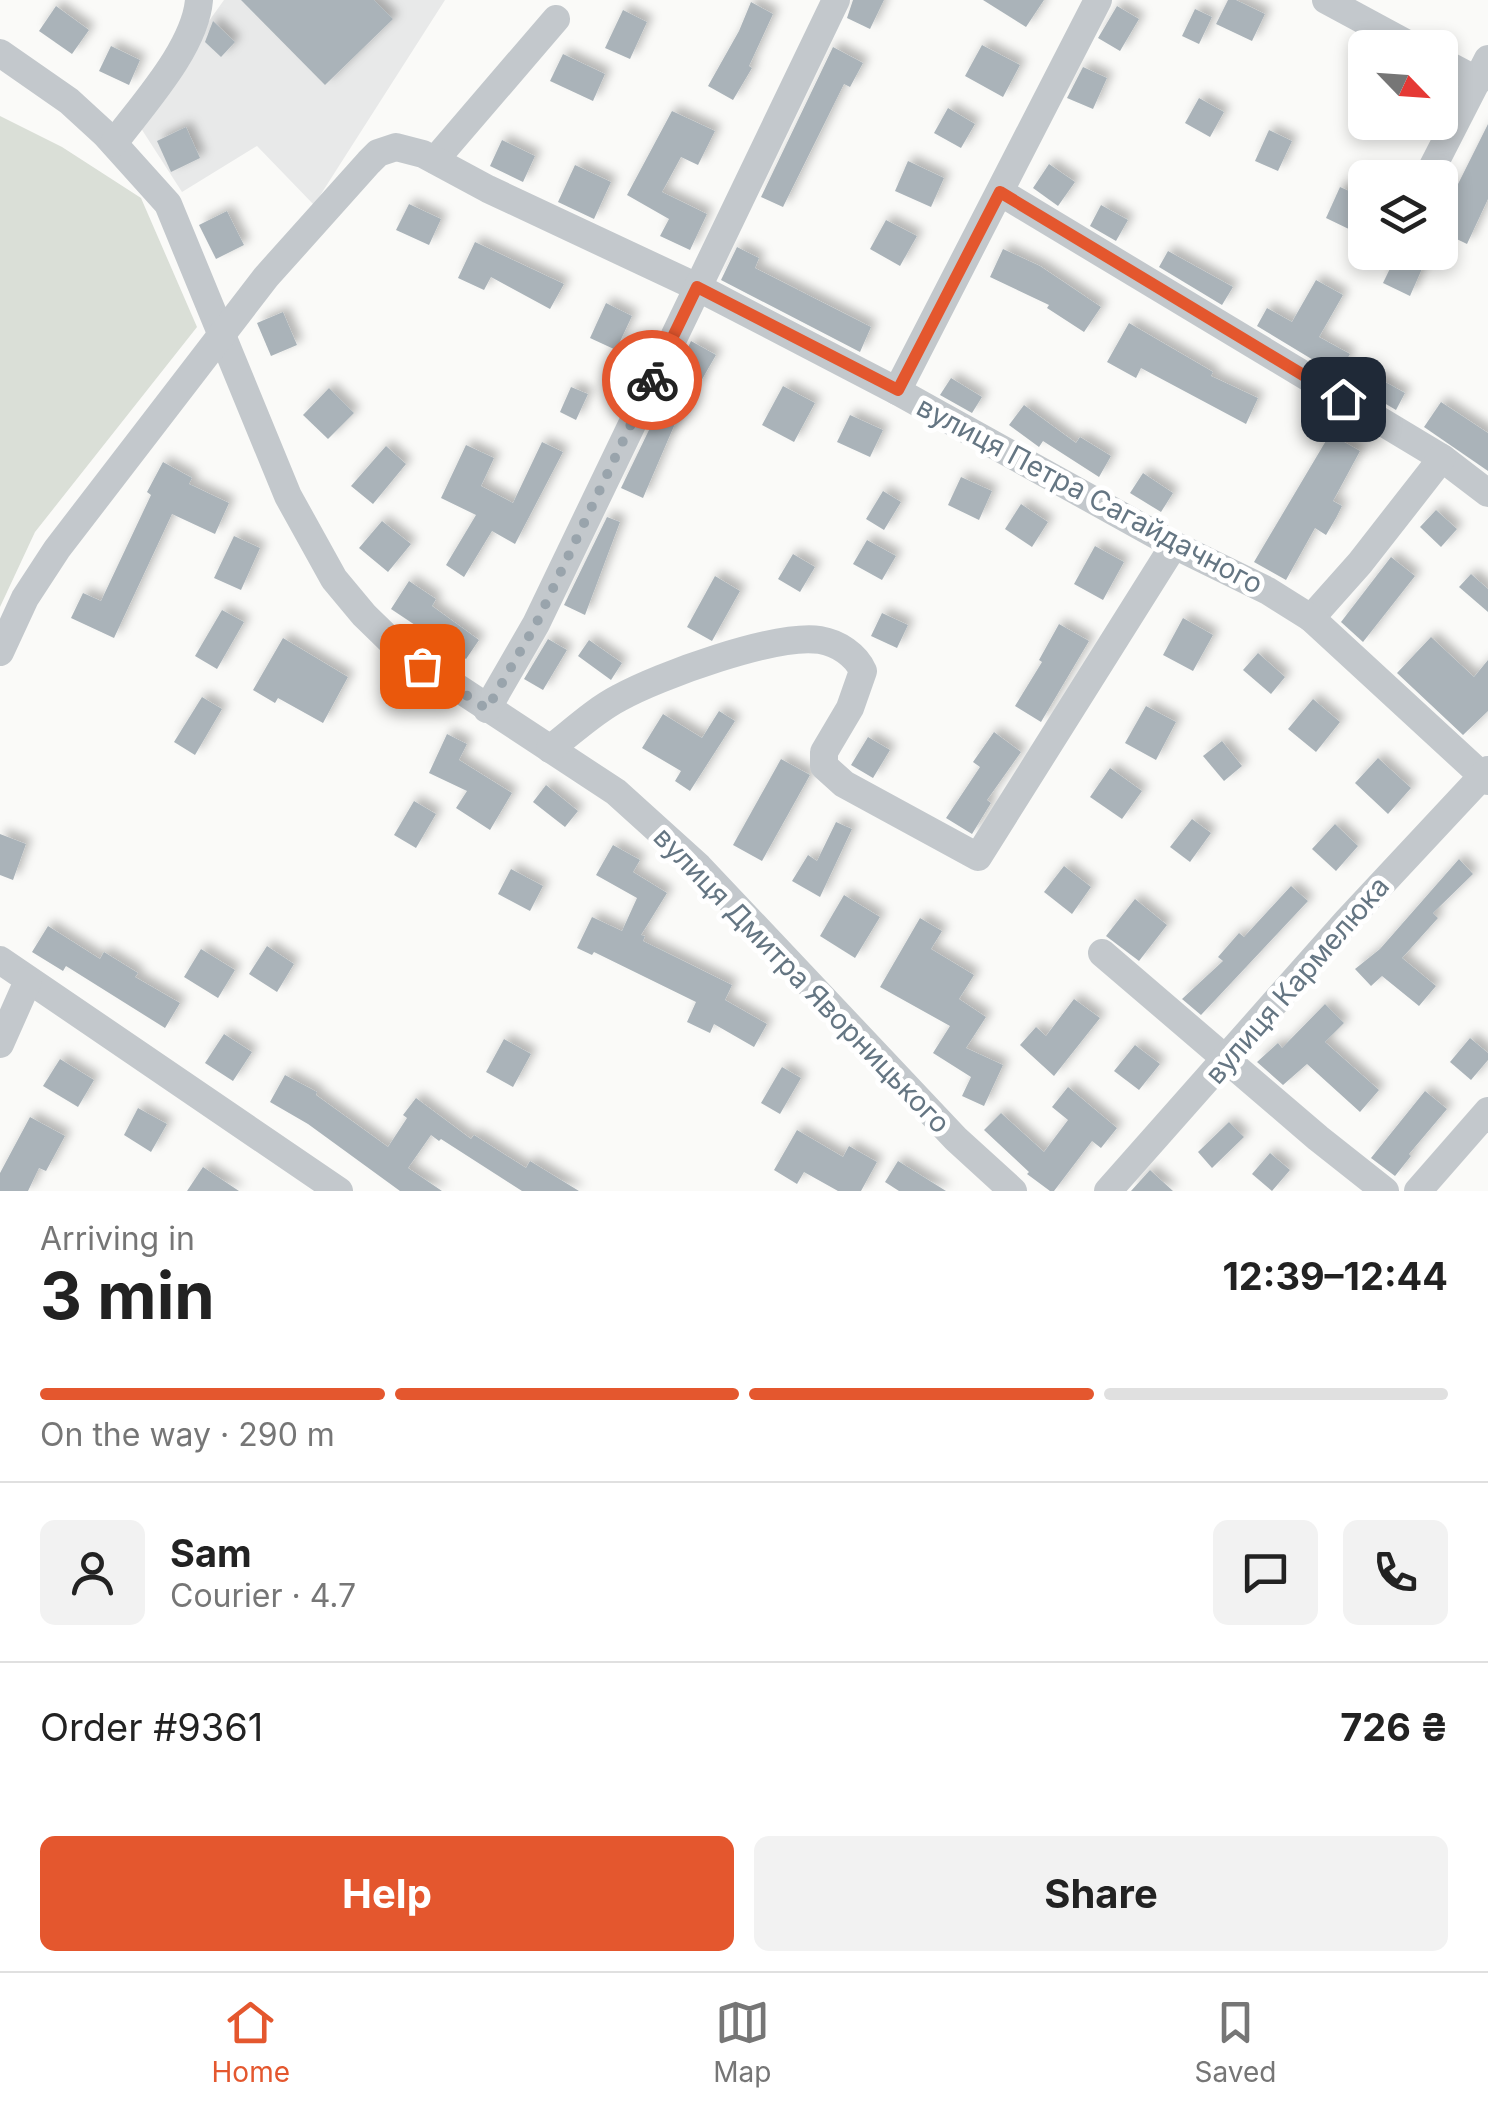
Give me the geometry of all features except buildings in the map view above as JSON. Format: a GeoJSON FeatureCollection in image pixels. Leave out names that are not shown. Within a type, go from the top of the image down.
{"type":"FeatureCollection","features":[{"type":"Feature","properties":{"kind":"street"},"geometry":{"type":"LineString","coordinates":[[114,143],[175,58],[197,20],[199,0]]}},
{"type":"Feature","properties":{"kind":"street"},"geometry":{"type":"LineString","coordinates":[[487,709],[536,624],[836,0]]}},
{"type":"Feature","properties":{"kind":"street"},"geometry":{"type":"LineString","coordinates":[[898,390],[1098,0]]}},
{"type":"Feature","properties":{"kind":"street"},"geometry":{"type":"LineString","coordinates":[[1326,0],[1382,30]]}},
{"type":"Feature","properties":{"kind":"street"},"geometry":{"type":"LineString","coordinates":[[435,160],[556,19]]}},
{"type":"Feature","properties":{"kind":"street","name":"вулиця Дмитра Яворницького"},"geometry":{"type":"LineString","coordinates":[[0,53],[69,101],[114,143],[168,204],[288,496],[334,578],[364,615],[400,650],[616,792],[699,867],[956,1139],[1013,1191]]}},
{"type":"Feature","properties":{"kind":"street"},"geometry":{"type":"LineString","coordinates":[[1436,160],[1483,70],[1458,65]]}},
{"type":"Feature","properties":{"kind":"street","name":"вулиця Петра Сагайдачного"},"geometry":{"type":"LineString","coordinates":[[222,332],[378,152],[396,147],[435,160],[898,390],[1174,544],[1268,591],[1310,618],[1486,776]]}},
{"type":"Feature","properties":{"kind":"street"},"geometry":{"type":"LineString","coordinates":[[1000,192],[1442,458],[1488,493]]}},
{"type":"Feature","properties":{"kind":"street"},"geometry":{"type":"LineString","coordinates":[[0,652],[25,598],[58,550],[222,332]]}},
{"type":"Feature","properties":{"kind":"street"},"geometry":{"type":"LineString","coordinates":[[1310,618],[1360,563],[1442,458]]}},
{"type":"Feature","properties":{"kind":"street"},"geometry":{"type":"LineString","coordinates":[[550,749],[614,700],[662,676],[772,644],[820,640],[846,650],[858,660],[863,671],[850,708],[824,752],[824,766],[844,784],[978,857],[1174,544]]}},
{"type":"Feature","properties":{"kind":"street","name":"вулиця Кармелюка"},"geometry":{"type":"LineString","coordinates":[[1108,1191],[1347,920],[1486,776]]}},
{"type":"Feature","properties":{"kind":"street"},"geometry":{"type":"LineString","coordinates":[[1102,953],[1385,1191]]}},
{"type":"Feature","properties":{"kind":"street"},"geometry":{"type":"LineString","coordinates":[[0,960],[339,1191]]}},
{"type":"Feature","properties":{"kind":"street"},"geometry":{"type":"LineString","coordinates":[[0,1044],[28,981]]}},
{"type":"Feature","properties":{"kind":"street"},"geometry":{"type":"LineString","coordinates":[[1418,1191],[1488,1111]]}},
{"type":"Feature","properties":{"kind":"shaded area"},"geometry":{"type":"Polygon","coordinates":[[[224,0],[445,0],[314,205],[257,146],[182,192],[137,122],[224,0]]]}},
{"type":"Feature","properties":{"kind":"shaded area"},"geometry":{"type":"Polygon","coordinates":[[[0,116],[62,147],[141,198],[197,327],[35,532],[0,607],[0,116]]]}},
{"type":"Feature","properties":{"kind":"way so far"},"geometry":{"type":"LineString","coordinates":[[422,666],[487,709],[536,624],[652,380]]}},
{"type":"Feature","properties":{"kind":"route"},"geometry":{"type":"LineString","coordinates":[[652,380],[697,287],[898,390],[1000,192],[1343,399]]}}]}
